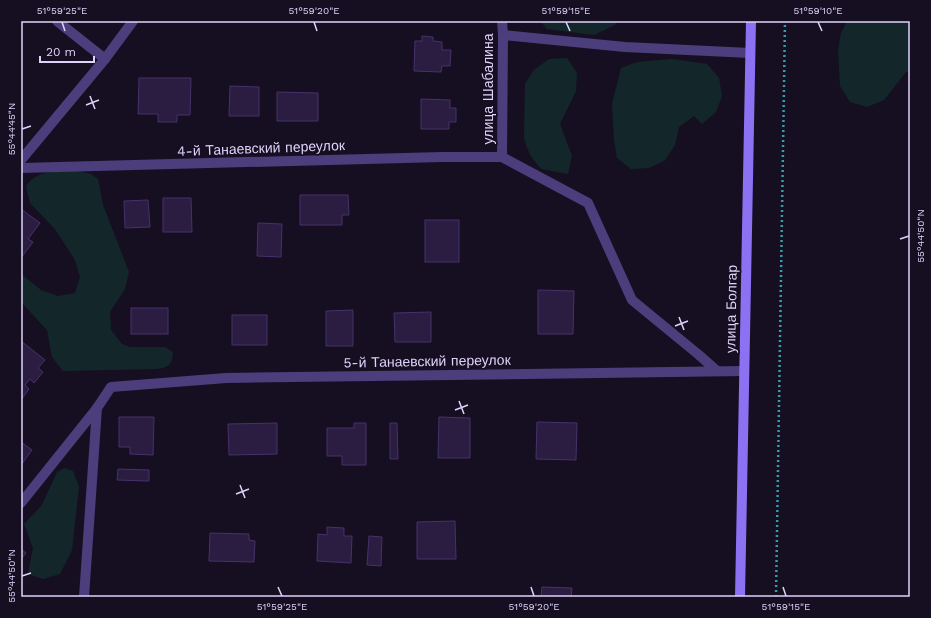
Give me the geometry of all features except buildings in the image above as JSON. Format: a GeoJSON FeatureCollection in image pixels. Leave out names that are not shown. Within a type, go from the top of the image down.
{"type":"FeatureCollection","features":[{"type":"Feature","properties":{"kind":"street"},"geometry":{"type":"LineString","coordinates":[[57,21],[105,59]]}},
{"type":"Feature","properties":{"kind":"street"},"geometry":{"type":"LineString","coordinates":[[21,160],[105,59],[133,21]]}},
{"type":"Feature","properties":{"kind":"street","name":"улица Шабалина"},"geometry":{"type":"LineString","coordinates":[[502,21],[502,156]]}},
{"type":"Feature","properties":{"kind":"street","name":"улица Болгар"},"geometry":{"type":"LineString","coordinates":[[740,597],[751,21]]}},
{"type":"Feature","properties":{"kind":"street"},"geometry":{"type":"LineString","coordinates":[[503,35],[625,47],[750,53]]}},
{"type":"Feature","properties":{"kind":"street"},"geometry":{"type":"LineString","coordinates":[[502,156],[588,203],[632,300],[717,371]]}},
{"type":"Feature","properties":{"kind":"street","name":"4-й Танаевский переулок"},"geometry":{"type":"LineString","coordinates":[[21,168],[502,156]]}},
{"type":"Feature","properties":{"kind":"street","name":"5-й Танаевский переулок"},"geometry":{"type":"LineString","coordinates":[[97,408],[111,387],[226,378],[744,371]]}},
{"type":"Feature","properties":{"kind":"street"},"geometry":{"type":"LineString","coordinates":[[21,504],[97,408]]}},
{"type":"Feature","properties":{"kind":"street"},"geometry":{"type":"LineString","coordinates":[[84,597],[97,408]]}},
{"type":"Feature","properties":{"kind":"path"},"geometry":{"type":"LineString","coordinates":[[776,597],[785,21]]}},
{"type":"Feature","properties":{"kind":"green space"},"geometry":{"type":"Polygon","coordinates":[[[540,21],[618,21],[615,25],[594,35],[547,29],[540,21]]]}},
{"type":"Feature","properties":{"kind":"green space"},"geometry":{"type":"Polygon","coordinates":[[[847,21],[910,21],[910,72],[906,72],[884,100],[867,107],[850,102],[840,86],[838,50],[841,33],[847,21]]]}},
{"type":"Feature","properties":{"kind":"green space"},"geometry":{"type":"Polygon","coordinates":[[[567,58],[577,73],[576,91],[560,124],[572,156],[568,174],[541,169],[530,155],[524,139],[525,84],[534,70],[549,59],[567,58]]]}},
{"type":"Feature","properties":{"kind":"green space"},"geometry":{"type":"Polygon","coordinates":[[[672,59],[707,64],[719,78],[722,96],[716,112],[702,124],[694,116],[679,127],[675,145],[665,160],[649,168],[631,169],[617,158],[614,140],[612,104],[621,68],[637,62],[672,59]]]}},
{"type":"Feature","properties":{"kind":"green space"},"geometry":{"type":"Polygon","coordinates":[[[74,170],[91,174],[98,179],[103,205],[129,272],[125,289],[110,312],[111,330],[122,344],[130,347],[165,347],[173,352],[171,362],[168,366],[157,369],[63,371],[52,357],[47,330],[21,302],[21,274],[41,290],[58,296],[75,293],[80,277],[75,260],[55,229],[30,203],[26,186],[36,177],[47,172],[74,170]]]}},
{"type":"Feature","properties":{"kind":"green space"},"geometry":{"type":"Polygon","coordinates":[[[65,468],[73,471],[79,487],[72,550],[60,574],[43,579],[28,574],[33,548],[24,524],[42,505],[57,472],[65,468]]]}}]}
